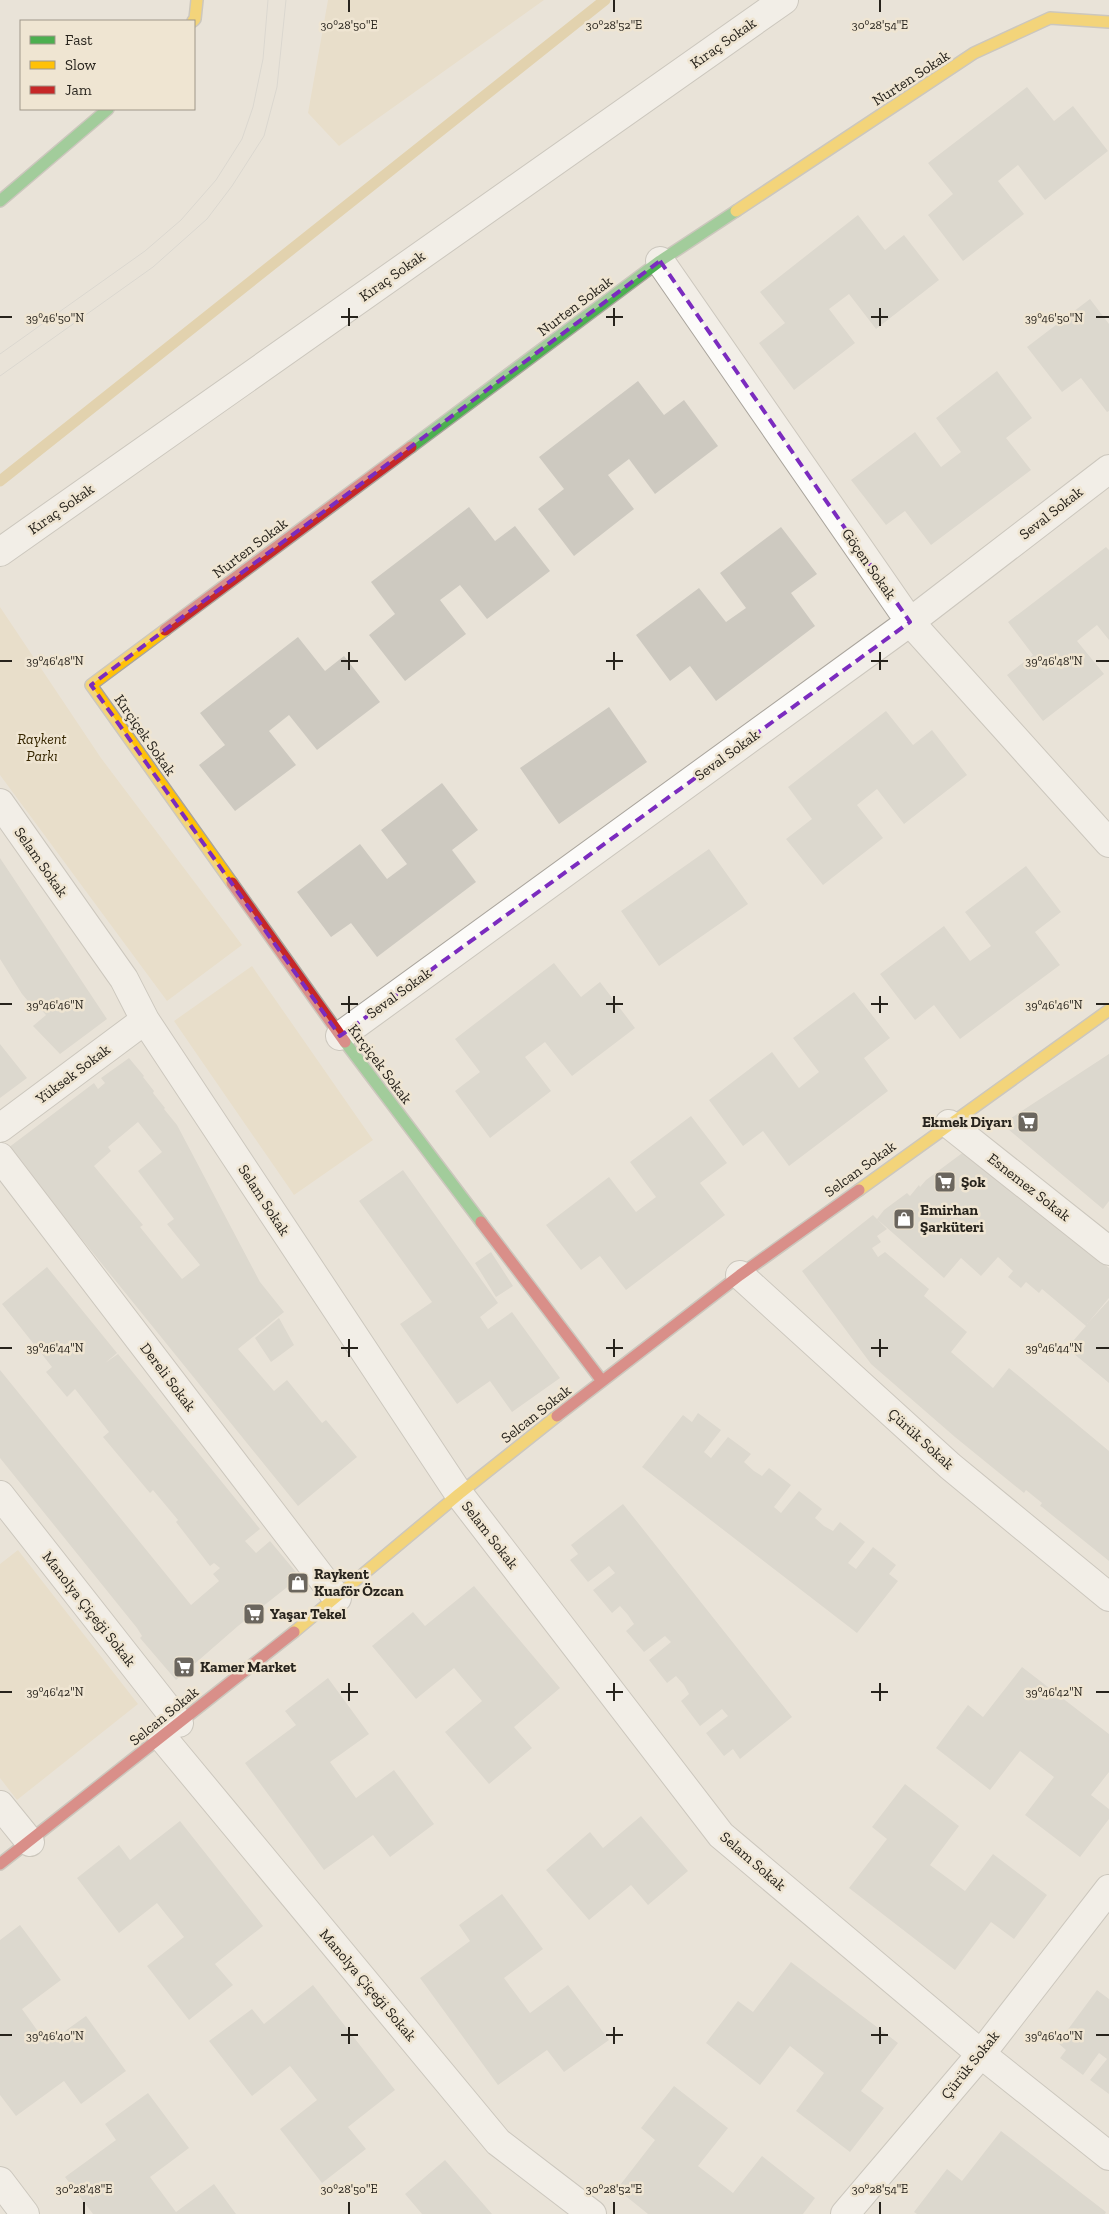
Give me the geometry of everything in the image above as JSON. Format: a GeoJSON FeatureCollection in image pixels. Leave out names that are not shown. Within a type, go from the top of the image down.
{"type":"FeatureCollection","features":[{"type":"Feature","properties":{"kind":"street"},"geometry":{"type":"LineString","coordinates":[[194,20],[196,0]]}},
{"type":"Feature","properties":{"kind":"street","name":"Kıraç Sokak"},"geometry":{"type":"LineString","coordinates":[[0,552],[784,0]]}},
{"type":"Feature","properties":{"kind":"street","name":"Nurten Sokak"},"geometry":{"type":"LineString","coordinates":[[91,685],[660,261],[974,53],[1050,18],[1109,22]]}},
{"type":"Feature","properties":{"kind":"street"},"geometry":{"type":"LineString","coordinates":[[0,200],[107,110]]}},
{"type":"Feature","properties":{"kind":"street","name":"Göçen Sokak"},"geometry":{"type":"LineString","coordinates":[[660,261],[910,622],[1109,842]]}},
{"type":"Feature","properties":{"kind":"street","name":"Seval Sokak"},"geometry":{"type":"LineString","coordinates":[[340,1036],[910,622],[1109,469]]}},
{"type":"Feature","properties":{"kind":"street","name":"Kırçiçek Sokak"},"geometry":{"type":"LineString","coordinates":[[91,685],[340,1036],[602,1381]]}},
{"type":"Feature","properties":{"kind":"street","name":"Selam Sokak"},"geometry":{"type":"LineString","coordinates":[[0,803],[124,979],[145,1020],[459,1494],[721,1835],[981,2054],[1109,2156]]}},
{"type":"Feature","properties":{"kind":"street","name":"Selcan Sokak"},"geometry":{"type":"LineString","coordinates":[[0,1864],[337,1598],[459,1494],[602,1381],[740,1275],[1109,1010]]}},
{"type":"Feature","properties":{"kind":"street","name":"Yüksek Sokak"},"geometry":{"type":"LineString","coordinates":[[0,1128],[145,1020]]}},
{"type":"Feature","properties":{"kind":"street","name":"Esnemez Sokak"},"geometry":{"type":"LineString","coordinates":[[948,1124],[1109,1251]]}},
{"type":"Feature","properties":{"kind":"street","name":"Dereli Sokak"},"geometry":{"type":"LineString","coordinates":[[0,1157],[337,1598]]}},
{"type":"Feature","properties":{"kind":"street","name":"Çürük Sokak"},"geometry":{"type":"LineString","coordinates":[[740,1275],[950,1466],[1109,1597]]}},
{"type":"Feature","properties":{"kind":"street","name":"Manolya Çiçeği Sokak"},"geometry":{"type":"LineString","coordinates":[[0,1495],[170,1730],[498,2142],[592,2214]]}},
{"type":"Feature","properties":{"kind":"street"},"geometry":{"type":"LineString","coordinates":[[0,1805],[30,1842]]}},
{"type":"Feature","properties":{"kind":"street","name":"Çürük Sokak"},"geometry":{"type":"LineString","coordinates":[[845,2214],[981,2054],[1109,1889]]}},
{"type":"Feature","properties":{"kind":"street"},"geometry":{"type":"LineString","coordinates":[[0,2181],[25,2214]]}},
{"type":"Feature","properties":{"kind":"highlighted area"},"geometry":{"type":"Polygon","coordinates":[[[660,261],[910,622],[340,1036],[91,685],[660,261]]]}},
{"type":"Feature","properties":{"kind":"green space"},"geometry":{"type":"Polygon","coordinates":[[[328,0],[544,0],[339,146],[308,113],[328,0]]]}},
{"type":"Feature","properties":{"kind":"green space","name":"Raykent Parkı"},"geometry":{"type":"Polygon","coordinates":[[[0,607],[101,758],[242,945],[167,1001],[0,775],[0,607]]]}},
{"type":"Feature","properties":{"kind":"green space"},"geometry":{"type":"Polygon","coordinates":[[[252,966],[373,1140],[294,1195],[174,1021],[252,966]]]}},
{"type":"Feature","properties":{"kind":"green space"},"geometry":{"type":"Polygon","coordinates":[[[18,1550],[138,1704],[17,1800],[0,1778],[0,1564],[18,1550]]]}},
{"type":"Feature","properties":{"kind":"building"},"geometry":{"type":"Polygon","coordinates":[[[1027,87],[1054,121],[1073,106],[1108,151],[1045,200],[1018,165],[998,181],[1024,214],[963,261],[928,215],[953,194],[928,163],[1027,87]]]}},
{"type":"Feature","properties":{"kind":"building"},"geometry":{"type":"Polygon","coordinates":[[[858,215],[885,250],[904,235],[939,280],[876,329],[849,294],[829,309],[855,343],[794,390],[759,343],[785,323],[760,292],[858,215]]]}},
{"type":"Feature","properties":{"kind":"building"},"geometry":{"type":"Polygon","coordinates":[[[1090,299],[1109,324],[1109,411],[1107,412],[1081,378],[1062,392],[1027,347],[1090,299]]]}},
{"type":"Feature","properties":{"kind":"building"},"geometry":{"type":"Polygon","coordinates":[[[997,371],[1032,418],[1006,438],[1031,470],[931,545],[905,511],[886,525],[851,480],[915,432],[941,467],[961,452],[936,418],[997,371]]]}},
{"type":"Feature","properties":{"kind":"building"},"geometry":{"type":"Polygon","coordinates":[[[638,381],[664,415],[684,400],[718,446],[655,494],[629,459],[608,475],[634,509],[574,556],[538,509],[564,489],[539,457],[638,381]]]}},
{"type":"Feature","properties":{"kind":"building"},"geometry":{"type":"Polygon","coordinates":[[[469,507],[495,541],[515,526],[550,571],[487,619],[460,585],[440,600],[466,634],[405,681],[369,635],[395,614],[371,582],[469,507]]]}},
{"type":"Feature","properties":{"kind":"building"},"geometry":{"type":"Polygon","coordinates":[[[781,527],[817,574],[791,593],[815,626],[716,701],[690,666],[670,681],[636,635],[699,588],[726,622],[746,608],[720,573],[781,527]]]}},
{"type":"Feature","properties":{"kind":"building"},"geometry":{"type":"Polygon","coordinates":[[[1106,547],[1109,550],[1109,640],[1097,625],[1077,641],[1104,674],[1043,721],[1007,675],[1033,655],[1008,622],[1106,547]]]}},
{"type":"Feature","properties":{"kind":"building"},"geometry":{"type":"Polygon","coordinates":[[[298,637],[325,671],[344,656],[380,702],[317,750],[289,715],[269,731],[296,765],[235,811],[199,765],[225,745],[200,713],[298,637]]]}},
{"type":"Feature","properties":{"kind":"building"},"geometry":{"type":"Polygon","coordinates":[[[609,707],[647,762],[559,824],[520,768],[609,707]]]}},
{"type":"Feature","properties":{"kind":"building"},"geometry":{"type":"Polygon","coordinates":[[[886,711],[913,745],[932,730],[967,775],[904,824],[877,789],[857,805],[883,838],[823,885],[786,839],[812,819],[788,787],[886,711]]]}},
{"type":"Feature","properties":{"kind":"building"},"geometry":{"type":"Polygon","coordinates":[[[442,783],[478,830],[452,850],[476,882],[377,957],[351,923],[331,937],[297,892],[360,844],[387,879],[407,864],[381,830],[442,783]]]}},
{"type":"Feature","properties":{"kind":"building"},"geometry":{"type":"Polygon","coordinates":[[[709,849],[748,904],[659,966],[621,911],[709,849]]]}},
{"type":"Feature","properties":{"kind":"building"},"geometry":{"type":"Polygon","coordinates":[[[0,858],[107,1019],[60,1054],[33,1026],[46,1015],[36,1004],[33,1007],[22,994],[0,959],[0,858]]]}},
{"type":"Feature","properties":{"kind":"building"},"geometry":{"type":"Polygon","coordinates":[[[1026,866],[1061,912],[1035,932],[1060,965],[960,1039],[934,1005],[915,1020],[880,974],[944,926],[970,961],[991,946],[965,912],[1026,866]]]}},
{"type":"Feature","properties":{"kind":"building"},"geometry":{"type":"Polygon","coordinates":[[[554,963],[581,997],[600,982],[635,1028],[572,1076],[545,1042],[525,1057],[551,1091],[490,1138],[455,1091],[480,1072],[455,1039],[554,963]]]}},
{"type":"Feature","properties":{"kind":"building"},"geometry":{"type":"Polygon","coordinates":[[[854,992],[890,1038],[864,1058],[888,1091],[789,1166],[763,1131],[743,1146],[709,1100],[772,1052],[799,1088],[819,1072],[793,1038],[854,992]]]}},
{"type":"Feature","properties":{"kind":"building"},"geometry":{"type":"Polygon","coordinates":[[[0,1044],[27,1078],[0,1098],[0,1044]]]}},
{"type":"Feature","properties":{"kind":"building"},"geometry":{"type":"Polygon","coordinates":[[[1109,1054],[1109,1201],[1103,1209],[1002,1124],[1109,1054]]]}},
{"type":"Feature","properties":{"kind":"building"},"geometry":{"type":"Polygon","coordinates":[[[129,1058],[144,1076],[154,1091],[153,1093],[177,1125],[260,1282],[284,1312],[238,1349],[274,1391],[287,1380],[322,1423],[326,1420],[357,1457],[298,1506],[8,1148],[94,1083],[98,1089],[105,1083],[101,1078],[129,1058]],[[138,1122],[108,1147],[111,1151],[94,1166],[143,1225],[140,1227],[182,1279],[200,1265],[167,1224],[174,1219],[138,1171],[162,1152],[138,1122]]]}},
{"type":"Feature","properties":{"kind":"building"},"geometry":{"type":"Polygon","coordinates":[[[691,1116],[727,1163],[700,1183],[725,1215],[626,1290],[600,1256],[581,1270],[546,1225],[609,1177],[636,1212],[656,1197],[630,1162],[691,1116]]]}},
{"type":"Feature","properties":{"kind":"building"},"geometry":{"type":"Polygon","coordinates":[[[965,1151],[1109,1268],[1109,1298],[1087,1324],[1109,1300],[1109,1383],[1067,1348],[1086,1326],[1042,1289],[1039,1293],[1026,1282],[1021,1288],[1008,1277],[1013,1271],[998,1257],[981,1276],[961,1258],[944,1278],[877,1219],[884,1210],[907,1193],[910,1196],[919,1185],[920,1187],[926,1180],[965,1151]]]}},
{"type":"Feature","properties":{"kind":"building"},"geometry":{"type":"Polygon","coordinates":[[[403,1170],[498,1303],[480,1317],[488,1329],[512,1312],[560,1378],[512,1412],[490,1381],[457,1404],[400,1324],[432,1302],[359,1201],[403,1170]]]}},
{"type":"Feature","properties":{"kind":"building"},"geometry":{"type":"Polygon","coordinates":[[[873,1215],[887,1229],[877,1236],[881,1242],[872,1248],[878,1257],[885,1252],[929,1289],[924,1296],[967,1332],[951,1352],[993,1388],[1009,1368],[1109,1451],[1109,1561],[1040,1506],[1042,1503],[1026,1490],[1024,1493],[955,1437],[871,1364],[802,1271],[873,1215]]]}},
{"type":"Feature","properties":{"kind":"building"},"geometry":{"type":"Polygon","coordinates":[[[491,1252],[513,1286],[496,1297],[475,1263],[491,1252]]]}},
{"type":"Feature","properties":{"kind":"building"},"geometry":{"type":"Polygon","coordinates":[[[47,1267],[117,1353],[105,1363],[118,1354],[260,1529],[245,1541],[256,1553],[270,1541],[300,1577],[238,1626],[176,1680],[140,1638],[142,1636],[137,1628],[0,1458],[0,1370],[191,1605],[219,1581],[213,1574],[220,1568],[214,1563],[210,1566],[176,1522],[178,1520],[153,1490],[150,1493],[103,1437],[109,1432],[75,1389],[67,1397],[46,1372],[52,1367],[2,1304],[47,1267]]]}},
{"type":"Feature","properties":{"kind":"building"},"geometry":{"type":"Polygon","coordinates":[[[279,1318],[294,1345],[271,1362],[255,1338],[279,1318]]]}},
{"type":"Feature","properties":{"kind":"building"},"geometry":{"type":"Polygon","coordinates":[[[698,1413],[721,1430],[704,1452],[711,1458],[728,1437],[751,1454],[744,1462],[754,1471],[762,1476],[769,1468],[791,1485],[774,1507],[781,1513],[799,1491],[822,1509],[815,1518],[824,1526],[833,1531],[840,1522],[865,1542],[848,1563],[856,1569],[873,1547],[896,1565],[889,1574],[898,1581],[857,1633],[642,1467],[683,1415],[692,1422],[698,1413]]]}},
{"type":"Feature","properties":{"kind":"building"},"geometry":{"type":"Polygon","coordinates":[[[623,1504],[792,1717],[740,1759],[733,1749],[724,1756],[706,1733],[728,1716],[722,1709],[700,1726],[681,1701],[689,1694],[684,1685],[676,1676],[667,1683],[649,1660],[671,1642],[665,1636],[644,1652],[626,1631],[634,1624],[628,1615],[620,1606],[612,1613],[593,1590],[615,1573],[609,1566],[588,1582],[570,1560],[578,1554],[571,1545],[623,1504]]]}},
{"type":"Feature","properties":{"kind":"building"},"geometry":{"type":"Polygon","coordinates":[[[474,1586],[560,1688],[514,1727],[532,1748],[489,1784],[445,1732],[482,1701],[454,1668],[416,1699],[372,1646],[413,1612],[425,1626],[474,1586]]]}},
{"type":"Feature","properties":{"kind":"building"},"geometry":{"type":"Polygon","coordinates":[[[1022,1667],[1109,1734],[1109,1772],[1091,1795],[1109,1809],[1109,1819],[1080,1857],[1025,1815],[1054,1777],[1020,1751],[990,1790],[936,1748],[968,1705],[983,1717],[1022,1667]]]}},
{"type":"Feature","properties":{"kind":"building"},"geometry":{"type":"Polygon","coordinates":[[[328,1678],[369,1734],[330,1762],[356,1798],[394,1770],[434,1824],[390,1857],[373,1835],[324,1870],[245,1763],[296,1725],[285,1711],[328,1678]]]}},
{"type":"Feature","properties":{"kind":"building"},"geometry":{"type":"Polygon","coordinates":[[[905,1784],[959,1826],[930,1865],[965,1891],[993,1854],[1047,1895],[1014,1939],[991,1922],[955,1970],[849,1888],[887,1839],[872,1827],[905,1784]]]}},
{"type":"Feature","properties":{"kind":"building"},"geometry":{"type":"Polygon","coordinates":[[[641,1816],[688,1871],[648,1905],[631,1885],[589,1920],[546,1870],[590,1832],[603,1848],[641,1816]]]}},
{"type":"Feature","properties":{"kind":"building"},"geometry":{"type":"Polygon","coordinates":[[[180,1821],[263,1926],[215,1964],[233,1985],[189,2020],[147,1966],[184,1937],[157,1903],[119,1933],[77,1878],[119,1845],[130,1860],[180,1821]]]}},
{"type":"Feature","properties":{"kind":"building"},"geometry":{"type":"Polygon","coordinates":[[[502,1894],[543,1949],[504,1978],[530,2013],[568,1985],[609,2040],[564,2072],[547,2050],[498,2085],[420,1978],[470,1941],[459,1925],[502,1894]]]}},
{"type":"Feature","properties":{"kind":"building"},"geometry":{"type":"Polygon","coordinates":[[[20,1925],[61,1980],[22,2009],[47,2044],[86,2016],[126,2071],[81,2104],[64,2081],[16,2116],[0,2095],[0,1940],[20,1925]]]}},
{"type":"Feature","properties":{"kind":"building"},"geometry":{"type":"Polygon","coordinates":[[[791,1962],[898,2043],[861,2091],[884,2108],[850,2152],[796,2111],[824,2073],[790,2046],[760,2085],[706,2043],[738,2001],[753,2012],[791,1962]]]}},
{"type":"Feature","properties":{"kind":"building"},"geometry":{"type":"Polygon","coordinates":[[[313,1985],[395,2090],[348,2127],[366,2149],[322,2183],[280,2129],[317,2100],[290,2066],[252,2096],[209,2041],[252,2009],[264,2024],[313,1985]]]}},
{"type":"Feature","properties":{"kind":"building"},"geometry":{"type":"Polygon","coordinates":[[[1097,1990],[1109,1999],[1109,2094],[1090,2080],[1107,2059],[1099,2053],[1083,2075],[1060,2058],[1066,2050],[1058,2043],[1097,1990]]]}},
{"type":"Feature","properties":{"kind":"building"},"geometry":{"type":"Polygon","coordinates":[[[674,2086],[728,2128],[698,2166],[733,2193],[762,2156],[815,2198],[803,2214],[648,2214],[617,2189],[655,2140],[641,2128],[674,2086]]]}},
{"type":"Feature","properties":{"kind":"building"},"geometry":{"type":"Polygon","coordinates":[[[148,2093],[189,2148],[150,2177],[176,2212],[214,2184],[236,2214],[93,2214],[65,2177],[116,2140],[105,2124],[148,2093]]]}},
{"type":"Feature","properties":{"kind":"building"},"geometry":{"type":"Polygon","coordinates":[[[1001,2131],[1106,2212],[1105,2214],[917,2214],[914,2212],[947,2169],[962,2181],[1001,2131]]]}},
{"type":"Feature","properties":{"kind":"building"},"geometry":{"type":"Polygon","coordinates":[[[445,2160],[492,2214],[422,2214],[405,2194],[445,2160]]]}},
{"type":"Feature","properties":{"kind":"waterway"},"geometry":{"type":"LineString","coordinates":[[0,481],[605,0]]}},
{"type":"Feature","properties":{"kind":"tram line"},"geometry":{"type":"LineString","coordinates":[[0,354],[145,251],[181,220],[216,180],[242,139],[253,107],[263,59],[268,0]]}},
{"type":"Feature","properties":{"kind":"tram line"},"geometry":{"type":"LineString","coordinates":[[0,376],[153,267],[207,219],[232,186],[264,136],[277,87],[286,0]]}},
{"type":"Feature","properties":{"kind":"traffic: fast"},"geometry":{"type":"LineString","coordinates":[[0,201],[107,110]]}},
{"type":"Feature","properties":{"kind":"traffic: fast"},"geometry":{"type":"LineString","coordinates":[[411,447],[660,261],[736,211]]}},
{"type":"Feature","properties":{"kind":"traffic: fast"},"geometry":{"type":"LineString","coordinates":[[345,1042],[481,1222]]}},
{"type":"Feature","properties":{"kind":"traffic: slow"},"geometry":{"type":"LineString","coordinates":[[194,20],[197,0]]}},
{"type":"Feature","properties":{"kind":"traffic: slow"},"geometry":{"type":"LineString","coordinates":[[736,211],[974,53],[1050,18],[1109,22]]}},
{"type":"Feature","properties":{"kind":"traffic: slow"},"geometry":{"type":"LineString","coordinates":[[165,630],[91,685],[232,883]]}},
{"type":"Feature","properties":{"kind":"traffic: slow"},"geometry":{"type":"LineString","coordinates":[[859,1190],[1109,1010]]}},
{"type":"Feature","properties":{"kind":"traffic: slow"},"geometry":{"type":"LineString","coordinates":[[294,1632],[459,1494],[557,1416]]}},
{"type":"Feature","properties":{"kind":"traffic: jam"},"geometry":{"type":"LineString","coordinates":[[165,630],[411,447]]}},
{"type":"Feature","properties":{"kind":"traffic: jam"},"geometry":{"type":"LineString","coordinates":[[232,883],[345,1042]]}},
{"type":"Feature","properties":{"kind":"traffic: jam"},"geometry":{"type":"LineString","coordinates":[[557,1416],[740,1275],[859,1190]]}},
{"type":"Feature","properties":{"kind":"traffic: jam"},"geometry":{"type":"LineString","coordinates":[[481,1222],[602,1381]]}},
{"type":"Feature","properties":{"kind":"traffic: jam"},"geometry":{"type":"LineString","coordinates":[[0,1864],[294,1632]]}},
{"type":"Feature","properties":{"kind":"place","name":"Ekmek Diyarı"},"geometry":{"type":"Point","coordinates":[1028,1122]}},
{"type":"Feature","properties":{"kind":"place","name":"Şok"},"geometry":{"type":"Point","coordinates":[945,1182]}},
{"type":"Feature","properties":{"kind":"place","name":"Emirhan Şarküteri"},"geometry":{"type":"Point","coordinates":[904,1219]}},
{"type":"Feature","properties":{"kind":"place","name":"Raykent Kuaför Özcan"},"geometry":{"type":"Point","coordinates":[298,1583]}},
{"type":"Feature","properties":{"kind":"place","name":"Yaşar Tekel"},"geometry":{"type":"Point","coordinates":[254,1614]}},
{"type":"Feature","properties":{"kind":"place","name":"Kamer Market"},"geometry":{"type":"Point","coordinates":[184,1667]}}]}
